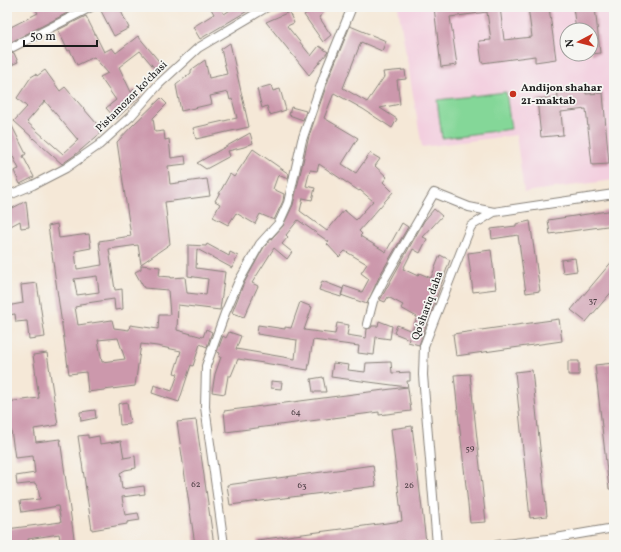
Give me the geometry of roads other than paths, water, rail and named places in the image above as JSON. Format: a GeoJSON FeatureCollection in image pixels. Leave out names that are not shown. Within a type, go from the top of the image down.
{"type":"FeatureCollection","features":[{"type":"Feature","properties":{"kind":"street"},"geometry":{"type":"LineString","coordinates":[[7,50],[91,7]]}},
{"type":"Feature","properties":{"kind":"street","name":"Pistamozor koʻchasi"},"geometry":{"type":"LineString","coordinates":[[7,196],[33,185],[66,168],[99,145],[131,116],[159,84],[198,48],[267,7]]}},
{"type":"Feature","properties":{"kind":"street"},"geometry":{"type":"LineString","coordinates":[[224,545],[205,407],[206,366],[225,313],[238,283],[260,244],[279,223],[288,203],[302,140],[325,73],[352,7]]}},
{"type":"Feature","properties":{"kind":"street"},"geometry":{"type":"LineString","coordinates":[[367,324],[374,301],[385,278],[434,193],[469,206],[494,212]]}},
{"type":"Feature","properties":{"kind":"street","name":"Qo'shariq daha"},"geometry":{"type":"LineString","coordinates":[[437,545],[423,375],[424,346],[471,226],[494,212],[614,194]]}},
{"type":"Feature","properties":{"kind":"street"},"geometry":{"type":"LineString","coordinates":[[497,545],[556,538],[614,528]]}},
{"type":"Feature","properties":{"kind":"place","name":"Andijon shahar 21-maktab"},"geometry":{"type":"Point","coordinates":[513,94]}}]}
